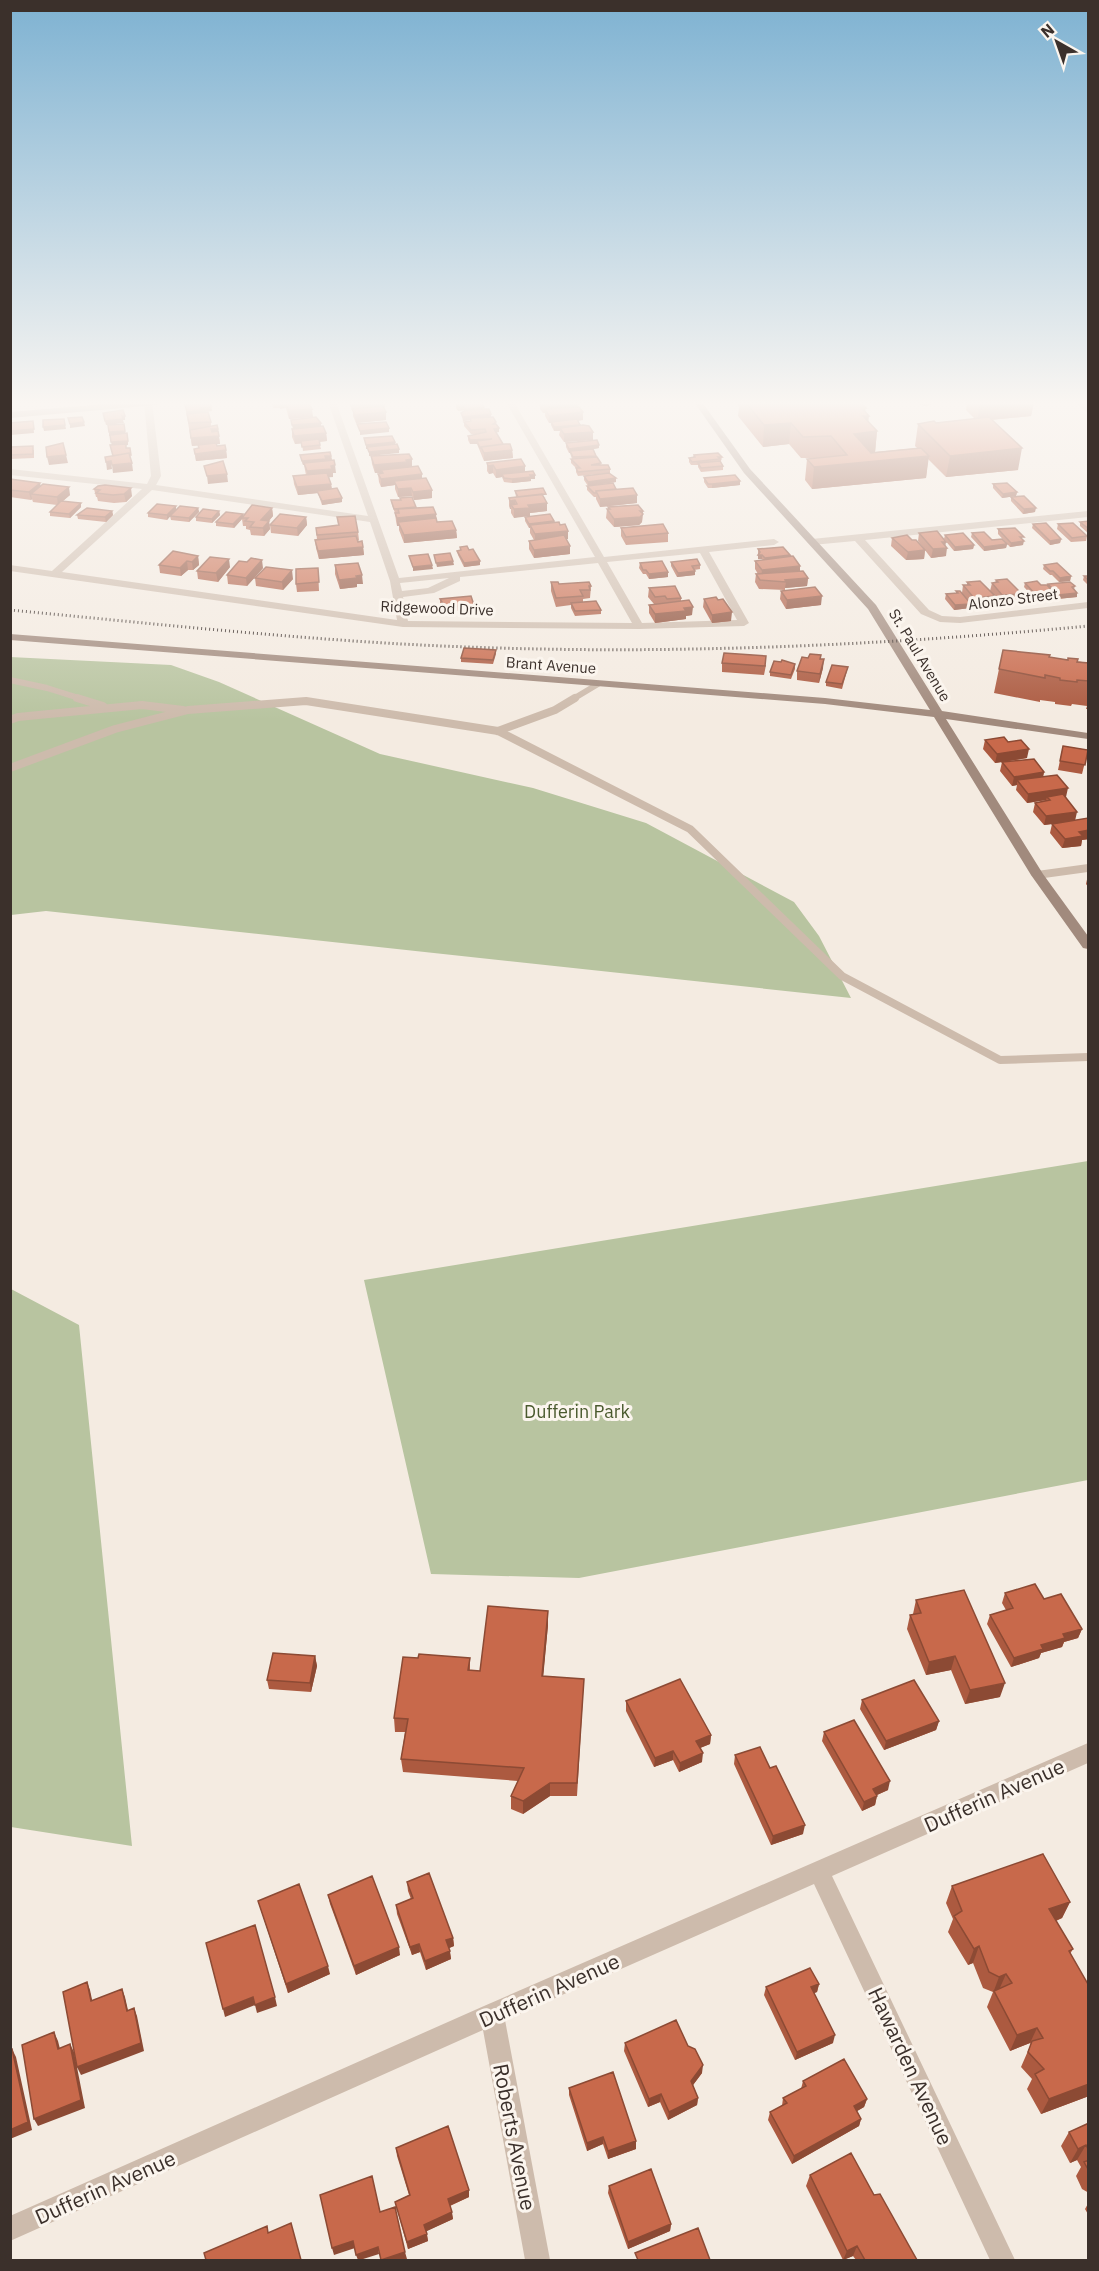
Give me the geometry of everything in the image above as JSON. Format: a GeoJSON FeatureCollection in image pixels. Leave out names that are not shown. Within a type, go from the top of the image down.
{"type":"FeatureCollection","features":[{"type":"Feature","properties":{"kind":"main road","name":"St. Paul Avenue"},"geometry":{"type":"LineString","coordinates":[[780,508],[872,607],[1037,875],[1089,945]]}},
{"type":"Feature","properties":{"kind":"main road","name":"Brant Avenue"},"geometry":{"type":"LineString","coordinates":[[10,637],[825,701],[937,714],[1089,736]]}},
{"type":"Feature","properties":{"kind":"street"},"geometry":{"type":"LineString","coordinates":[[53,575],[127,508]]}},
{"type":"Feature","properties":{"kind":"street"},"geometry":{"type":"LineString","coordinates":[[292,508],[373,520]]}},
{"type":"Feature","properties":{"kind":"street"},"geometry":{"type":"LineString","coordinates":[[369,508],[395,581],[403,624]]}},
{"type":"Feature","properties":{"kind":"street"},"geometry":{"type":"LineString","coordinates":[[571,508],[639,626]]}},
{"type":"Feature","properties":{"kind":"street"},"geometry":{"type":"LineString","coordinates":[[812,543],[1089,514]]}},
{"type":"Feature","properties":{"kind":"street","name":"Alonzo Street"},"geometry":{"type":"LineString","coordinates":[[857,537],[926,612],[940,619],[960,620],[1089,605]]}},
{"type":"Feature","properties":{"kind":"street"},"geometry":{"type":"LineString","coordinates":[[395,581],[600,558],[774,542]]}},
{"type":"Feature","properties":{"kind":"street","name":"Ridgewood Drive"},"geometry":{"type":"LineString","coordinates":[[10,568],[403,624],[639,626],[744,623],[703,549]]}},
{"type":"Feature","properties":{"kind":"street"},"geometry":{"type":"LineString","coordinates":[[397,595],[430,591],[467,574]]}},
{"type":"Feature","properties":{"kind":"street"},"geometry":{"type":"LineString","coordinates":[[1037,875],[1089,868]]}},
{"type":"Feature","properties":{"kind":"street","name":"Dufferin Avenue"},"geometry":{"type":"LineString","coordinates":[[10,2229],[492,2014],[1089,1753]]}},
{"type":"Feature","properties":{"kind":"street","name":"Hawarden Avenue"},"geometry":{"type":"LineString","coordinates":[[819,1871],[1003,2260]]}},
{"type":"Feature","properties":{"kind":"street","name":"Roberts Avenue"},"geometry":{"type":"LineString","coordinates":[[492,2014],[538,2260]]}},
{"type":"Feature","properties":{"kind":"lane"},"geometry":{"type":"LineString","coordinates":[[10,680],[47,688],[109,708]]}},
{"type":"Feature","properties":{"kind":"lane"},"geometry":{"type":"LineString","coordinates":[[498,731],[555,710],[598,684]]}},
{"type":"Feature","properties":{"kind":"lane"},"geometry":{"type":"LineString","coordinates":[[10,768],[115,729],[188,710],[306,701],[498,731],[690,829],[842,976],[1000,1060],[1089,1057]]}},
{"type":"Feature","properties":{"kind":"lane"},"geometry":{"type":"LineString","coordinates":[[10,720],[18,717],[142,705],[188,710]]}},
{"type":"Feature","properties":{"kind":"green space"},"geometry":{"type":"Polygon","coordinates":[[[10,657],[171,665],[219,682],[380,754],[533,788],[646,823],[794,902],[819,936],[851,998],[46,911],[11,915],[10,657]]]}},
{"type":"Feature","properties":{"kind":"green space","name":"Dufferin Park"},"geometry":{"type":"Polygon","coordinates":[[[1088,1161],[1088,1480],[579,1578],[431,1574],[364,1280],[1088,1161]]]}},
{"type":"Feature","properties":{"kind":"green space"},"geometry":{"type":"Polygon","coordinates":[[[11,1289],[79,1325],[132,1846],[11,1827],[11,1289]]]}},
{"type":"Feature","properties":{"kind":"building"},"geometry":{"type":"Polygon","coordinates":[[[54,508],[76,508],[69,514],[50,512],[54,508]]]}},
{"type":"Feature","properties":{"kind":"building"},"geometry":{"type":"Polygon","coordinates":[[[87,508],[112,511],[105,517],[77,515],[87,508]]]}},
{"type":"Feature","properties":{"kind":"building"},"geometry":{"type":"Polygon","coordinates":[[[153,508],[174,508],[167,515],[148,513],[153,508]]]}},
{"type":"Feature","properties":{"kind":"building"},"geometry":{"type":"Polygon","coordinates":[[[178,508],[198,508],[189,518],[170,516],[178,508]]]}},
{"type":"Feature","properties":{"kind":"building"},"geometry":{"type":"Polygon","coordinates":[[[250,508],[272,508],[261,520],[269,521],[263,528],[250,527],[254,522],[245,521],[248,518],[242,518],[250,508]]]}},
{"type":"Feature","properties":{"kind":"building"},"geometry":{"type":"Polygon","coordinates":[[[433,508],[436,514],[397,518],[395,513],[399,513],[398,509],[433,508]]]}},
{"type":"Feature","properties":{"kind":"building"},"geometry":{"type":"Polygon","coordinates":[[[640,508],[643,514],[640,517],[614,519],[607,509],[640,508]]]}},
{"type":"Feature","properties":{"kind":"building"},"geometry":{"type":"Polygon","coordinates":[[[203,509],[219,511],[212,519],[196,517],[203,509]]]}},
{"type":"Feature","properties":{"kind":"building"},"geometry":{"type":"Polygon","coordinates":[[[226,512],[243,514],[233,524],[216,522],[226,512]]]}},
{"type":"Feature","properties":{"kind":"building"},"geometry":{"type":"Polygon","coordinates":[[[280,514],[306,517],[297,528],[270,525],[280,514]]]}},
{"type":"Feature","properties":{"kind":"building"},"geometry":{"type":"Polygon","coordinates":[[[550,514],[554,521],[529,524],[525,517],[550,514]]]}},
{"type":"Feature","properties":{"kind":"building"},"geometry":{"type":"Polygon","coordinates":[[[355,516],[358,532],[317,535],[316,528],[339,525],[337,517],[355,516]]]}},
{"type":"Feature","properties":{"kind":"building"},"geometry":{"type":"Polygon","coordinates":[[[436,518],[437,522],[452,521],[456,530],[404,535],[398,522],[436,518]]]}},
{"type":"Feature","properties":{"kind":"building"},"geometry":{"type":"Polygon","coordinates":[[[1089,521],[1089,529],[1080,522],[1089,521]]]}},
{"type":"Feature","properties":{"kind":"building"},"geometry":{"type":"Polygon","coordinates":[[[559,522],[560,525],[565,524],[568,531],[535,534],[530,525],[559,522]]]}},
{"type":"Feature","properties":{"kind":"building"},"geometry":{"type":"Polygon","coordinates":[[[1046,523],[1061,539],[1050,541],[1033,524],[1046,523]]]}},
{"type":"Feature","properties":{"kind":"building"},"geometry":{"type":"Polygon","coordinates":[[[1073,523],[1087,536],[1072,538],[1058,524],[1073,523]]]}},
{"type":"Feature","properties":{"kind":"building"},"geometry":{"type":"Polygon","coordinates":[[[663,524],[668,533],[626,537],[621,528],[663,524]]]}},
{"type":"Feature","properties":{"kind":"building"},"geometry":{"type":"Polygon","coordinates":[[[1015,528],[1024,537],[1020,537],[1024,541],[1011,543],[998,529],[1015,528]]]}},
{"type":"Feature","properties":{"kind":"building"},"geometry":{"type":"Polygon","coordinates":[[[937,531],[946,542],[942,542],[947,548],[933,549],[919,533],[937,531]]]}},
{"type":"Feature","properties":{"kind":"building"},"geometry":{"type":"Polygon","coordinates":[[[984,532],[992,540],[1002,539],[1007,544],[984,547],[972,533],[984,532]]]}},
{"type":"Feature","properties":{"kind":"building"},"geometry":{"type":"Polygon","coordinates":[[[963,533],[974,545],[955,547],[945,535],[963,533]]]}},
{"type":"Feature","properties":{"kind":"building"},"geometry":{"type":"Polygon","coordinates":[[[564,535],[570,546],[534,550],[529,541],[564,535]]]}},
{"type":"Feature","properties":{"kind":"building"},"geometry":{"type":"Polygon","coordinates":[[[907,535],[912,540],[916,540],[925,550],[908,552],[892,538],[907,535]]]}},
{"type":"Feature","properties":{"kind":"building"},"geometry":{"type":"Polygon","coordinates":[[[356,536],[358,542],[362,541],[363,547],[318,551],[315,540],[356,536]]]}},
{"type":"Feature","properties":{"kind":"building"},"geometry":{"type":"Polygon","coordinates":[[[467,546],[469,550],[473,549],[480,561],[464,563],[457,551],[461,550],[460,547],[467,546]]]}},
{"type":"Feature","properties":{"kind":"building"},"geometry":{"type":"Polygon","coordinates":[[[783,547],[790,555],[765,558],[758,555],[760,552],[758,549],[783,547]]]}},
{"type":"Feature","properties":{"kind":"building"},"geometry":{"type":"Polygon","coordinates":[[[173,551],[198,556],[192,562],[187,561],[180,568],[159,565],[173,551]]]}},
{"type":"Feature","properties":{"kind":"building"},"geometry":{"type":"Polygon","coordinates":[[[450,553],[453,561],[436,563],[434,555],[450,553]]]}},
{"type":"Feature","properties":{"kind":"building"},"geometry":{"type":"Polygon","coordinates":[[[428,554],[432,565],[413,567],[409,556],[428,554]]]}},
{"type":"Feature","properties":{"kind":"building"},"geometry":{"type":"Polygon","coordinates":[[[793,556],[800,566],[762,570],[755,561],[793,556]]]}},
{"type":"Feature","properties":{"kind":"building"},"geometry":{"type":"Polygon","coordinates":[[[210,557],[229,559],[216,573],[197,571],[210,557]]]}},
{"type":"Feature","properties":{"kind":"building"},"geometry":{"type":"Polygon","coordinates":[[[251,558],[262,560],[246,578],[227,575],[239,561],[247,562],[251,558]]]}},
{"type":"Feature","properties":{"kind":"building"},"geometry":{"type":"Polygon","coordinates":[[[697,559],[700,565],[692,566],[695,571],[678,573],[671,562],[697,559]]]}},
{"type":"Feature","properties":{"kind":"building"},"geometry":{"type":"Polygon","coordinates":[[[662,561],[668,572],[649,574],[643,570],[640,563],[662,561]]]}},
{"type":"Feature","properties":{"kind":"building"},"geometry":{"type":"Polygon","coordinates":[[[358,563],[362,575],[356,576],[357,578],[339,580],[335,565],[358,563]]]}},
{"type":"Feature","properties":{"kind":"building"},"geometry":{"type":"Polygon","coordinates":[[[1057,563],[1071,576],[1060,578],[1044,565],[1057,563]]]}},
{"type":"Feature","properties":{"kind":"building"},"geometry":{"type":"Polygon","coordinates":[[[266,567],[292,570],[282,582],[255,578],[266,567]]]}},
{"type":"Feature","properties":{"kind":"building"},"geometry":{"type":"Polygon","coordinates":[[[318,568],[319,582],[296,584],[296,569],[318,568]]]}},
{"type":"Feature","properties":{"kind":"building"},"geometry":{"type":"Polygon","coordinates":[[[803,571],[808,578],[785,580],[786,582],[760,580],[756,574],[803,571]]]}},
{"type":"Feature","properties":{"kind":"building"},"geometry":{"type":"Polygon","coordinates":[[[1007,579],[1022,594],[1002,595],[992,583],[998,582],[996,580],[1007,579]]]}},
{"type":"Feature","properties":{"kind":"building"},"geometry":{"type":"Polygon","coordinates":[[[980,581],[995,596],[974,598],[963,585],[970,585],[967,582],[980,581]]]}},
{"type":"Feature","properties":{"kind":"building"},"geometry":{"type":"Polygon","coordinates":[[[1037,581],[1041,585],[1047,585],[1056,595],[1038,597],[1025,583],[1037,581]]]}},
{"type":"Feature","properties":{"kind":"building"},"geometry":{"type":"Polygon","coordinates":[[[551,582],[559,584],[589,582],[591,586],[589,586],[590,590],[580,590],[583,596],[556,598],[551,582]]]}},
{"type":"Feature","properties":{"kind":"building"},"geometry":{"type":"Polygon","coordinates":[[[1070,582],[1075,586],[1072,587],[1077,593],[1058,595],[1048,584],[1070,582]]]}},
{"type":"Feature","properties":{"kind":"building"},"geometry":{"type":"Polygon","coordinates":[[[675,586],[681,598],[655,597],[649,588],[675,586]]]}},
{"type":"Feature","properties":{"kind":"building"},"geometry":{"type":"Polygon","coordinates":[[[815,587],[822,596],[787,600],[781,591],[815,587]]]}},
{"type":"Feature","properties":{"kind":"building"},"geometry":{"type":"Polygon","coordinates":[[[956,591],[960,591],[971,604],[955,605],[946,594],[958,593],[956,591]]]}},
{"type":"Feature","properties":{"kind":"building"},"geometry":{"type":"Polygon","coordinates":[[[471,596],[474,605],[445,607],[440,599],[471,596]]]}},
{"type":"Feature","properties":{"kind":"building"},"geometry":{"type":"Polygon","coordinates":[[[716,597],[718,600],[723,599],[732,612],[712,615],[704,599],[716,597]]]}},
{"type":"Feature","properties":{"kind":"building"},"geometry":{"type":"Polygon","coordinates":[[[689,600],[693,607],[684,608],[686,611],[655,614],[649,605],[689,600]]]}},
{"type":"Feature","properties":{"kind":"building"},"geometry":{"type":"Polygon","coordinates":[[[596,601],[601,610],[575,611],[571,603],[596,601]]]}},
{"type":"Feature","properties":{"kind":"building"},"geometry":{"type":"Polygon","coordinates":[[[464,648],[496,650],[493,660],[461,658],[464,648]]]}},
{"type":"Feature","properties":{"kind":"building"},"geometry":{"type":"Polygon","coordinates":[[[1003,650],[1050,655],[1049,657],[1068,660],[1068,658],[1078,659],[1077,662],[1089,663],[1089,681],[1060,680],[1060,678],[1045,675],[1045,678],[999,669],[1003,650]]]}},
{"type":"Feature","properties":{"kind":"building"},"geometry":{"type":"Polygon","coordinates":[[[724,653],[766,656],[765,666],[722,663],[724,653]]]}},
{"type":"Feature","properties":{"kind":"building"},"geometry":{"type":"Polygon","coordinates":[[[810,654],[821,655],[820,659],[824,659],[820,674],[797,671],[802,657],[808,658],[810,654]]]}},
{"type":"Feature","properties":{"kind":"building"},"geometry":{"type":"Polygon","coordinates":[[[782,660],[795,664],[791,675],[770,672],[774,661],[781,662],[782,660]]]}},
{"type":"Feature","properties":{"kind":"building"},"geometry":{"type":"Polygon","coordinates":[[[832,665],[848,667],[842,684],[826,682],[832,665]]]}},
{"type":"Feature","properties":{"kind":"building"},"geometry":{"type":"Polygon","coordinates":[[[1004,737],[1008,742],[1021,740],[1029,749],[997,754],[985,740],[1004,737]]]}},
{"type":"Feature","properties":{"kind":"building"},"geometry":{"type":"Polygon","coordinates":[[[1063,746],[1088,750],[1085,765],[1060,761],[1063,746]]]}},
{"type":"Feature","properties":{"kind":"building"},"geometry":{"type":"Polygon","coordinates":[[[1034,759],[1044,772],[1014,777],[1002,762],[1034,759]]]}},
{"type":"Feature","properties":{"kind":"building"},"geometry":{"type":"Polygon","coordinates":[[[1057,775],[1068,788],[1028,794],[1017,780],[1057,775]]]}},
{"type":"Feature","properties":{"kind":"building"},"geometry":{"type":"Polygon","coordinates":[[[1063,794],[1077,812],[1046,816],[1035,803],[1050,800],[1047,797],[1063,794]]]}},
{"type":"Feature","properties":{"kind":"building"},"geometry":{"type":"Polygon","coordinates":[[[1088,818],[1089,830],[1079,832],[1083,836],[1065,839],[1052,824],[1088,818]]]}},
{"type":"Feature","properties":{"kind":"building"},"geometry":{"type":"Polygon","coordinates":[[[1035,1584],[1044,1599],[1061,1594],[1082,1629],[1063,1634],[1065,1638],[1041,1645],[1043,1649],[1014,1658],[990,1615],[1013,1608],[1005,1593],[1035,1584]]]}},
{"type":"Feature","properties":{"kind":"building"},"geometry":{"type":"Polygon","coordinates":[[[964,1590],[1005,1683],[970,1690],[955,1656],[929,1662],[910,1615],[921,1613],[916,1600],[964,1590]]]}},
{"type":"Feature","properties":{"kind":"building"},"geometry":{"type":"Polygon","coordinates":[[[488,1606],[548,1611],[542,1676],[584,1679],[577,1783],[550,1783],[523,1801],[511,1796],[524,1768],[401,1759],[408,1719],[394,1718],[403,1657],[418,1658],[419,1654],[470,1658],[468,1670],[480,1671],[488,1606]]]}},
{"type":"Feature","properties":{"kind":"building"},"geometry":{"type":"Polygon","coordinates":[[[273,1653],[315,1656],[310,1683],[267,1680],[273,1653]]]}},
{"type":"Feature","properties":{"kind":"building"},"geometry":{"type":"Polygon","coordinates":[[[680,1679],[711,1735],[696,1741],[703,1753],[680,1763],[673,1751],[655,1758],[626,1701],[680,1679]]]}},
{"type":"Feature","properties":{"kind":"building"},"geometry":{"type":"Polygon","coordinates":[[[914,1680],[939,1721],[886,1741],[862,1700],[914,1680]]]}},
{"type":"Feature","properties":{"kind":"building"},"geometry":{"type":"Polygon","coordinates":[[[854,1720],[890,1781],[873,1789],[877,1796],[864,1802],[824,1732],[854,1720]]]}},
{"type":"Feature","properties":{"kind":"building"},"geometry":{"type":"Polygon","coordinates":[[[760,1747],[770,1768],[776,1766],[805,1825],[773,1836],[735,1755],[760,1747]]]}},
{"type":"Feature","properties":{"kind":"building"},"geometry":{"type":"Polygon","coordinates":[[[1043,1854],[1070,1902],[1049,1909],[1073,1949],[1069,1951],[1089,1986],[1089,2084],[1049,2099],[1035,2074],[1044,2069],[1028,2052],[1032,2041],[1043,2038],[1037,2028],[1017,2035],[994,1991],[1012,1983],[1006,1974],[999,1977],[989,1972],[979,1946],[974,1949],[954,1916],[962,1911],[952,1886],[1043,1854]]]}},
{"type":"Feature","properties":{"kind":"building"},"geometry":{"type":"Polygon","coordinates":[[[429,1873],[453,1938],[446,1940],[450,1951],[425,1961],[419,1944],[410,1947],[396,1905],[413,1898],[407,1882],[429,1873]]]}},
{"type":"Feature","properties":{"kind":"building"},"geometry":{"type":"Polygon","coordinates":[[[372,1876],[399,1947],[354,1966],[328,1895],[372,1876]]]}},
{"type":"Feature","properties":{"kind":"building"},"geometry":{"type":"Polygon","coordinates":[[[299,1884],[328,1966],[286,1984],[258,1901],[299,1884]]]}},
{"type":"Feature","properties":{"kind":"building"},"geometry":{"type":"Polygon","coordinates":[[[255,1925],[275,1997],[255,2005],[253,1997],[223,2009],[206,1943],[255,1925]]]}},
{"type":"Feature","properties":{"kind":"building"},"geometry":{"type":"Polygon","coordinates":[[[810,1968],[819,1984],[811,1987],[835,2035],[797,2052],[766,1987],[810,1968]]]}},
{"type":"Feature","properties":{"kind":"building"},"geometry":{"type":"Polygon","coordinates":[[[87,1982],[91,2001],[122,1989],[127,2011],[134,2008],[141,2043],[77,2067],[63,1992],[87,1982]]]}},
{"type":"Feature","properties":{"kind":"building"},"geometry":{"type":"Polygon","coordinates":[[[676,2020],[688,2046],[695,2049],[703,2065],[691,2081],[698,2098],[669,2112],[661,2094],[649,2099],[625,2043],[676,2020]]]}},
{"type":"Feature","properties":{"kind":"building"},"geometry":{"type":"Polygon","coordinates":[[[54,2032],[58,2049],[70,2044],[81,2100],[34,2119],[22,2045],[54,2032]]]}},
{"type":"Feature","properties":{"kind":"building"},"geometry":{"type":"Polygon","coordinates":[[[12,2049],[28,2122],[10,2130],[10,2050],[12,2049]]]}},
{"type":"Feature","properties":{"kind":"building"},"geometry":{"type":"Polygon","coordinates":[[[844,2059],[867,2099],[854,2106],[861,2119],[794,2156],[770,2112],[787,2103],[783,2098],[806,2086],[803,2081],[844,2059]]]}},
{"type":"Feature","properties":{"kind":"building"},"geometry":{"type":"Polygon","coordinates":[[[613,2072],[636,2141],[608,2151],[603,2137],[587,2143],[569,2088],[613,2072]]]}},
{"type":"Feature","properties":{"kind":"building"},"geometry":{"type":"Polygon","coordinates":[[[1089,2123],[1089,2151],[1086,2145],[1078,2149],[1069,2132],[1089,2123]]]}},
{"type":"Feature","properties":{"kind":"building"},"geometry":{"type":"Polygon","coordinates":[[[448,2126],[469,2190],[448,2199],[452,2212],[424,2225],[427,2234],[407,2242],[395,2202],[410,2195],[396,2148],[448,2126]]]}},
{"type":"Feature","properties":{"kind":"building"},"geometry":{"type":"Polygon","coordinates":[[[851,2153],[874,2195],[880,2194],[917,2260],[865,2260],[857,2246],[847,2251],[810,2175],[851,2153]]]}},
{"type":"Feature","properties":{"kind":"building"},"geometry":{"type":"Polygon","coordinates":[[[1089,2160],[1089,2171],[1084,2162],[1089,2160]]]}},
{"type":"Feature","properties":{"kind":"building"},"geometry":{"type":"Polygon","coordinates":[[[651,2169],[671,2224],[628,2242],[609,2186],[651,2169]]]}},
{"type":"Feature","properties":{"kind":"building"},"geometry":{"type":"Polygon","coordinates":[[[372,2176],[380,2212],[395,2207],[405,2252],[381,2260],[378,2247],[356,2255],[353,2241],[332,2248],[320,2195],[372,2176]]]}},
{"type":"Feature","properties":{"kind":"building"},"geometry":{"type":"Polygon","coordinates":[[[291,2223],[301,2260],[206,2260],[204,2253],[267,2226],[268,2233],[291,2223]]]}},
{"type":"Feature","properties":{"kind":"building"},"geometry":{"type":"Polygon","coordinates":[[[698,2228],[710,2260],[638,2260],[635,2253],[698,2228]]]}},
{"type":"Feature","properties":{"kind":"railway"},"geometry":{"type":"LineString","coordinates":[[10,610],[370,642],[588,650],[755,648],[921,639],[1088,626]]}}]}
